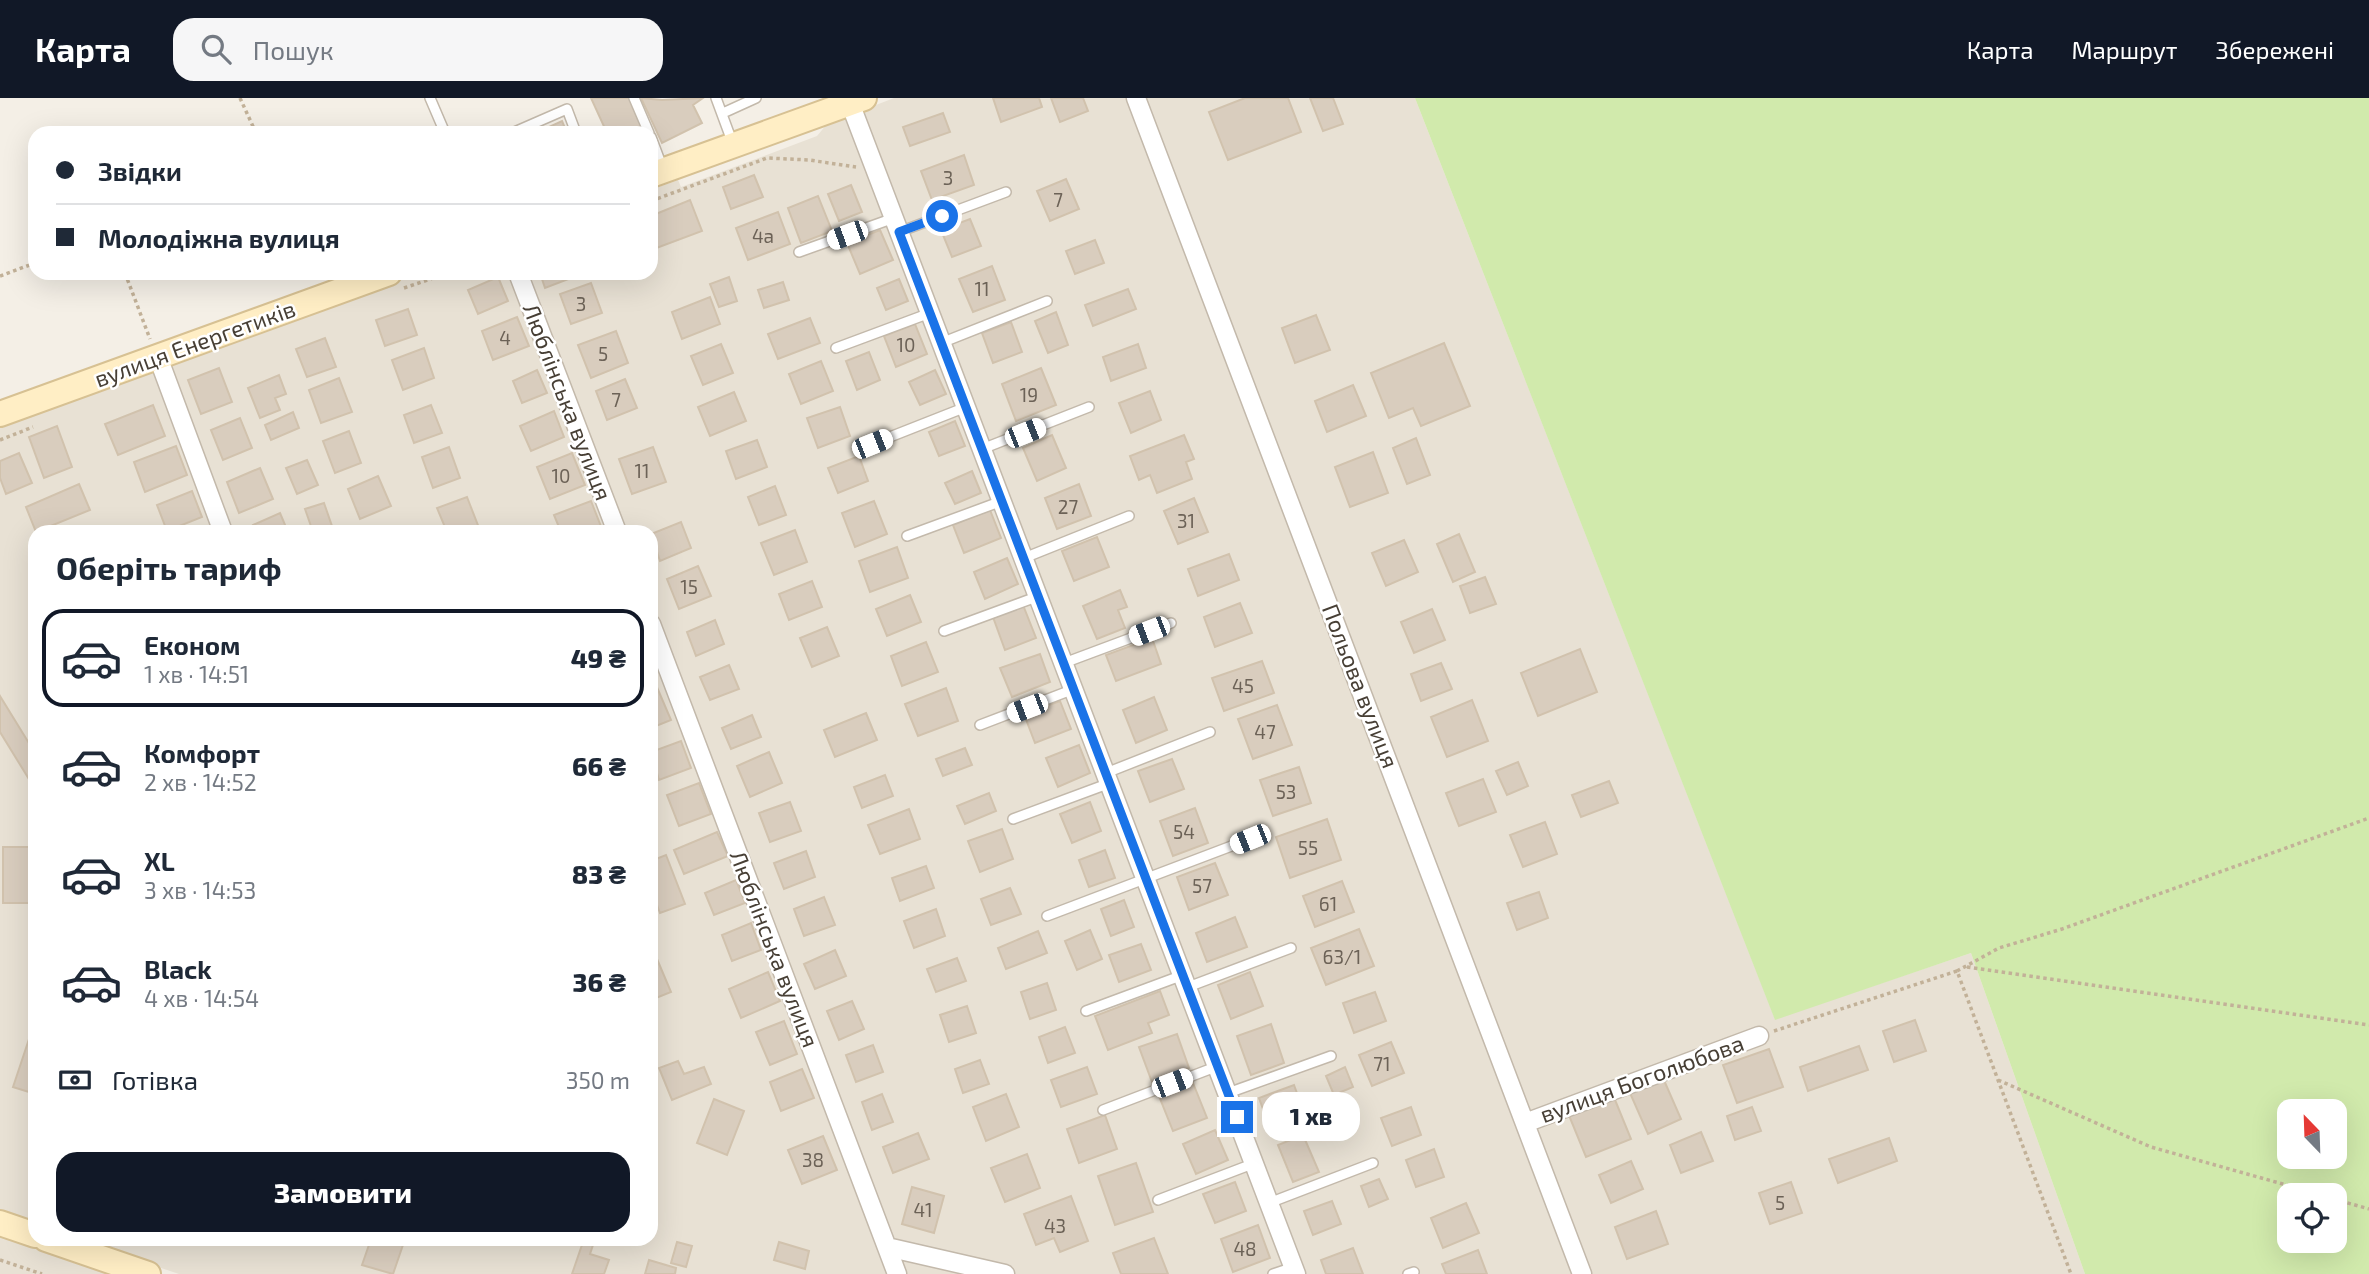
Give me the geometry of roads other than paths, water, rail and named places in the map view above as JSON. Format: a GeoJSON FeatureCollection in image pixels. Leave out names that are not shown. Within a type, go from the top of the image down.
{"type":"FeatureCollection","features":[{"type":"Feature","properties":{"kind":"street","name":"Польова вулиця"},"geometry":{"type":"LineString","coordinates":[[1136,98],[1582,1274]]}},
{"type":"Feature","properties":{"kind":"street"},"geometry":{"type":"LineString","coordinates":[[658,173],[857,100],[876,171],[1295,1270]]}},
{"type":"Feature","properties":{"kind":"street","name":"вулиця Енергетиків"},"geometry":{"type":"LineString","coordinates":[[0,414],[370,280]]}},
{"type":"Feature","properties":{"kind":"street","name":"Люблінська вулиця"},"geometry":{"type":"LineString","coordinates":[[521,280],[614,525]]}},
{"type":"Feature","properties":{"kind":"street"},"geometry":{"type":"LineString","coordinates":[[158,358],[220,525]]}},
{"type":"Feature","properties":{"kind":"street","name":"Люблінська вулиця"},"geometry":{"type":"LineString","coordinates":[[658,642],[897,1274]]}},
{"type":"Feature","properties":{"kind":"street","name":"вулиця Боголюбова"},"geometry":{"type":"LineString","coordinates":[[1525,1123],[1759,1036]]}},
{"type":"Feature","properties":{"kind":"street"},"geometry":{"type":"LineString","coordinates":[[0,1223],[28,1233]]}},
{"type":"Feature","properties":{"kind":"street"},"geometry":{"type":"LineString","coordinates":[[66,1246],[148,1274]]}},
{"type":"Feature","properties":{"kind":"street"},"geometry":{"type":"LineString","coordinates":[[887,1247],[1004,1274]]}},
{"type":"Feature","properties":{"kind":"lane"},"geometry":{"type":"LineString","coordinates":[[430,98],[442,126]]}},
{"type":"Feature","properties":{"kind":"lane"},"geometry":{"type":"LineString","coordinates":[[634,98],[646,126]]}},
{"type":"Feature","properties":{"kind":"lane"},"geometry":{"type":"LineString","coordinates":[[716,98],[733,145]]}},
{"type":"Feature","properties":{"kind":"lane"},"geometry":{"type":"LineString","coordinates":[[723,113],[756,98]]}},
{"type":"Feature","properties":{"kind":"lane"},"geometry":{"type":"LineString","coordinates":[[528,126],[567,109],[573,126]]}},
{"type":"Feature","properties":{"kind":"lane"},"geometry":{"type":"LineString","coordinates":[[799,252],[1006,192]]}},
{"type":"Feature","properties":{"kind":"lane"},"geometry":{"type":"LineString","coordinates":[[941,342],[1047,300]]}},
{"type":"Feature","properties":{"kind":"lane"},"geometry":{"type":"LineString","coordinates":[[836,348],[930,313]]}},
{"type":"Feature","properties":{"kind":"lane"},"geometry":{"type":"LineString","coordinates":[[872,444],[966,407]]}},
{"type":"Feature","properties":{"kind":"lane"},"geometry":{"type":"LineString","coordinates":[[982,449],[1088,407]]}},
{"type":"Feature","properties":{"kind":"lane"},"geometry":{"type":"LineString","coordinates":[[907,536],[1002,501]]}},
{"type":"Feature","properties":{"kind":"lane"},"geometry":{"type":"LineString","coordinates":[[1024,558],[1129,516]]}},
{"type":"Feature","properties":{"kind":"lane"},"geometry":{"type":"LineString","coordinates":[[944,631],[1038,596]]}},
{"type":"Feature","properties":{"kind":"lane"},"geometry":{"type":"LineString","coordinates":[[1064,663],[1171,623]]}},
{"type":"Feature","properties":{"kind":"lane"},"geometry":{"type":"LineString","coordinates":[[980,725],[1074,690]]}},
{"type":"Feature","properties":{"kind":"lane"},"geometry":{"type":"LineString","coordinates":[[1013,819],[1210,732]]}},
{"type":"Feature","properties":{"kind":"lane"},"geometry":{"type":"LineString","coordinates":[[1047,916],[1250,839]]}},
{"type":"Feature","properties":{"kind":"lane"},"geometry":{"type":"LineString","coordinates":[[1086,1011],[1291,948]]}},
{"type":"Feature","properties":{"kind":"lane"},"geometry":{"type":"LineString","coordinates":[[1228,1093],[1331,1056]]}},
{"type":"Feature","properties":{"kind":"lane"},"geometry":{"type":"LineString","coordinates":[[1103,1110],[1218,1066]]}},
{"type":"Feature","properties":{"kind":"lane"},"geometry":{"type":"LineString","coordinates":[[1158,1200],[1255,1163]]}},
{"type":"Feature","properties":{"kind":"lane"},"geometry":{"type":"LineString","coordinates":[[1269,1203],[1373,1163]]}},
{"type":"Feature","properties":{"kind":"lane"},"geometry":{"type":"LineString","coordinates":[[1273,1274],[1295,1270]]}}]}
